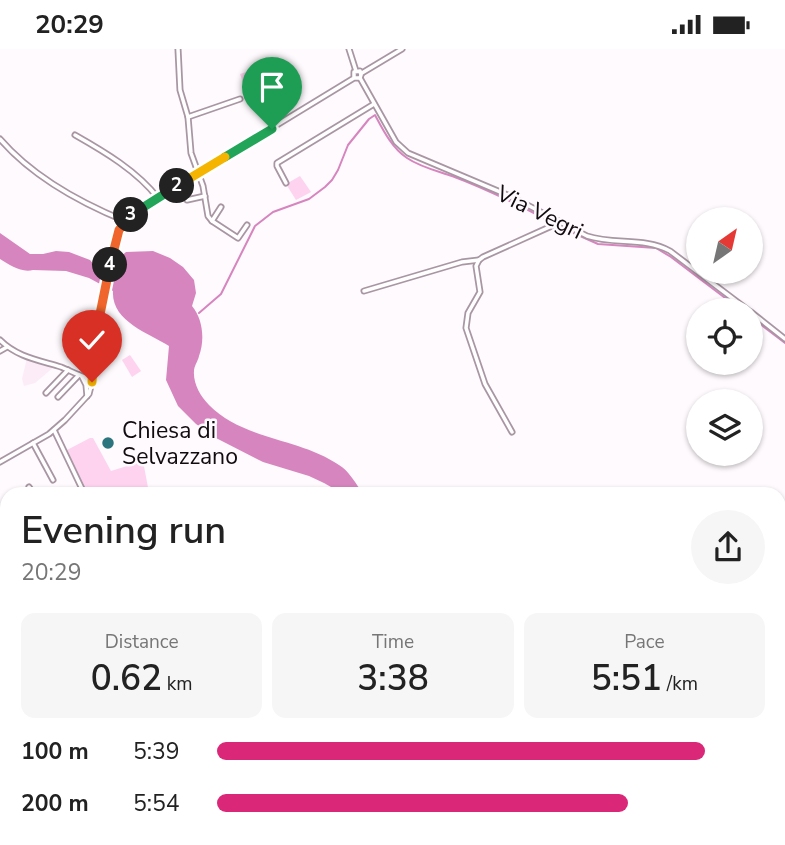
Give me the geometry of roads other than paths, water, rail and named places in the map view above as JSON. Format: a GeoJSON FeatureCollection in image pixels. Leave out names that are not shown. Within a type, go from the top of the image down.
{"type":"FeatureCollection","features":[{"type":"Feature","properties":{"kind":"street"},"geometry":{"type":"LineString","coordinates":[[178,49],[180,90],[188,117],[191,153],[205,196],[208,216],[237,239],[247,225]]}},
{"type":"Feature","properties":{"kind":"street","name":"Via Vegri"},"geometry":{"type":"LineString","coordinates":[[349,49],[358,75],[396,142],[408,153],[512,197],[599,240],[661,246],[732,298]]}},
{"type":"Feature","properties":{"kind":"street"},"geometry":{"type":"LineString","coordinates":[[0,462],[54,430],[87,397],[92,386],[94,352],[116,237],[131,215],[402,49]]}},
{"type":"Feature","properties":{"kind":"street"},"geometry":{"type":"LineString","coordinates":[[188,117],[240,99]]}},
{"type":"Feature","properties":{"kind":"street"},"geometry":{"type":"LineString","coordinates":[[286,183],[277,163],[374,103]]}},
{"type":"Feature","properties":{"kind":"street"},"geometry":{"type":"LineString","coordinates":[[75,135],[108,153],[147,185],[158,198]]}},
{"type":"Feature","properties":{"kind":"street"},"geometry":{"type":"LineString","coordinates":[[0,139],[52,183],[124,223]]}},
{"type":"Feature","properties":{"kind":"street"},"geometry":{"type":"LineString","coordinates":[[187,200],[205,196]]}},
{"type":"Feature","properties":{"kind":"street"},"geometry":{"type":"LineString","coordinates":[[212,221],[221,207]]}},
{"type":"Feature","properties":{"kind":"street"},"geometry":{"type":"LineString","coordinates":[[364,291],[462,262],[479,260],[558,221]]}},
{"type":"Feature","properties":{"kind":"street"},"geometry":{"type":"LineString","coordinates":[[479,260],[476,271],[480,292],[468,313],[466,328],[488,390],[512,432]]}},
{"type":"Feature","properties":{"kind":"street","name":"Via Vegri"},"geometry":{"type":"LineString","coordinates":[[763,322],[785,339]]}},
{"type":"Feature","properties":{"kind":"street"},"geometry":{"type":"LineString","coordinates":[[0,339],[7,347],[30,359],[92,379]]}},
{"type":"Feature","properties":{"kind":"street"},"geometry":{"type":"LineString","coordinates":[[0,351],[7,347]]}},
{"type":"Feature","properties":{"kind":"street"},"geometry":{"type":"LineString","coordinates":[[46,393],[68,370]]}},
{"type":"Feature","properties":{"kind":"street"},"geometry":{"type":"LineString","coordinates":[[80,375],[86,385],[87,397]]}},
{"type":"Feature","properties":{"kind":"street"},"geometry":{"type":"LineString","coordinates":[[58,397],[80,375]]}},
{"type":"Feature","properties":{"kind":"street"},"geometry":{"type":"LineString","coordinates":[[84,381],[92,386]]}},
{"type":"Feature","properties":{"kind":"street"},"geometry":{"type":"LineString","coordinates":[[54,430],[81,487]]}},
{"type":"Feature","properties":{"kind":"street"},"geometry":{"type":"LineString","coordinates":[[33,443],[53,480]]}},
{"type":"Feature","properties":{"kind":"waterway"},"geometry":{"type":"LineString","coordinates":[[199,313],[221,294],[255,226],[273,212],[309,199],[325,187],[338,170],[348,145],[375,115],[392,144],[412,161],[478,186],[551,222]]}},
{"type":"Feature","properties":{"kind":"waterway"},"geometry":{"type":"LineString","coordinates":[[560,227],[598,244],[656,248],[725,298]]}},
{"type":"Feature","properties":{"kind":"waterway"},"geometry":{"type":"LineString","coordinates":[[763,326],[785,343]]}},
{"type":"Feature","properties":{"kind":"place","name":"Chiesa di Selvazzano"},"geometry":{"type":"Point","coordinates":[108,443]}}]}
